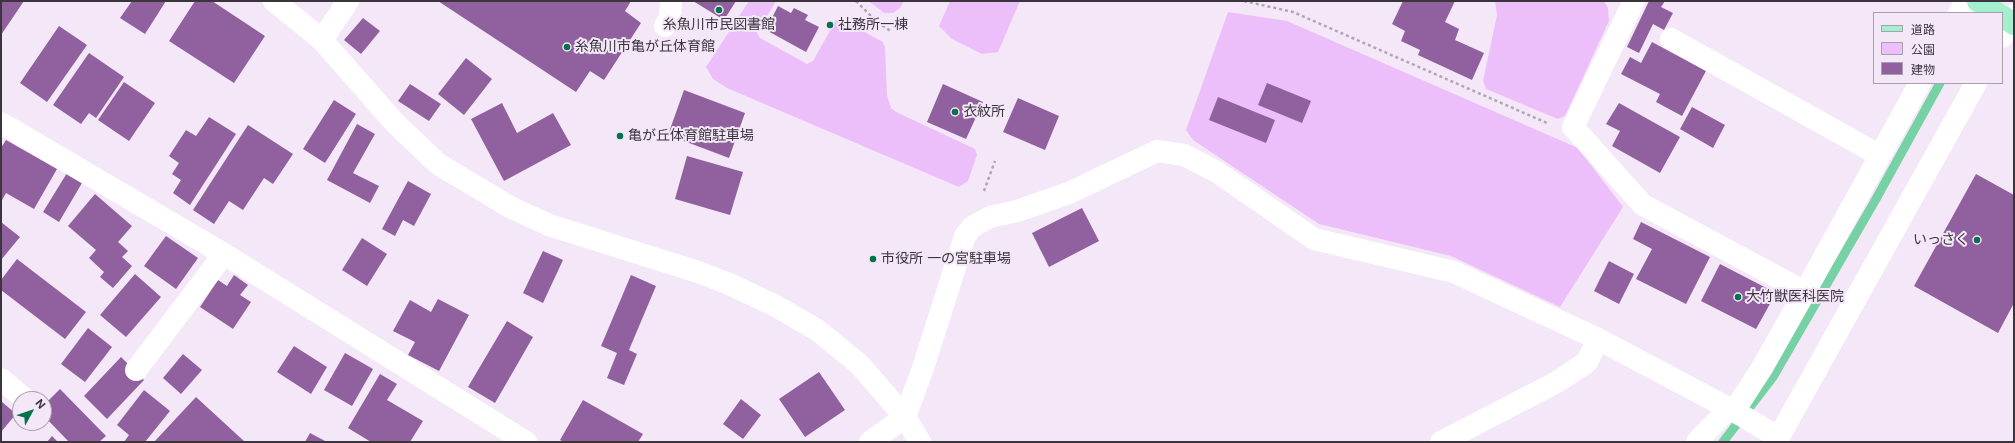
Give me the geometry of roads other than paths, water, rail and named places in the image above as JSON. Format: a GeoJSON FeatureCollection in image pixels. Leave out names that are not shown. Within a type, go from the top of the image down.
{"type":"FeatureCollection","features":[{"type":"Feature","properties":{"kind":"main road"},"geometry":{"type":"LineString","coordinates":[[1978,1],[1994,12]]}},
{"type":"Feature","properties":{"kind":"street"},"geometry":{"type":"LineString","coordinates":[[274,1],[322,40],[394,122],[438,164],[510,207],[549,225],[698,272],[774,305],[817,330],[859,364],[905,417],[920,442]]}},
{"type":"Feature","properties":{"kind":"street"},"geometry":{"type":"LineString","coordinates":[[322,40],[348,1]]}},
{"type":"Feature","properties":{"kind":"street"},"geometry":{"type":"LineString","coordinates":[[665,26],[670,17],[671,1]]}},
{"type":"Feature","properties":{"kind":"street"},"geometry":{"type":"LineString","coordinates":[[1634,1],[1573,128],[1643,205],[1805,292]]}},
{"type":"Feature","properties":{"kind":"street"},"geometry":{"type":"LineString","coordinates":[[1960,12],[1966,1]]}},
{"type":"Feature","properties":{"kind":"street"},"geometry":{"type":"LineString","coordinates":[[1671,39],[1879,155]]}},
{"type":"Feature","properties":{"kind":"street"},"geometry":{"type":"LineString","coordinates":[[1697,442],[1731,410],[1762,368],[1919,84]]}},
{"type":"Feature","properties":{"kind":"street"},"geometry":{"type":"LineString","coordinates":[[870,442],[905,417],[923,368],[966,236],[972,227],[990,217],[1016,212],[1069,193],[1157,151],[1184,155],[1217,172],[1314,239],[1454,272],[1598,339],[1731,410],[1777,439],[1975,84]]}},
{"type":"Feature","properties":{"kind":"street"},"geometry":{"type":"LineString","coordinates":[[1,123],[224,254],[526,442]]}},
{"type":"Feature","properties":{"kind":"street"},"geometry":{"type":"LineString","coordinates":[[136,370],[224,254]]}},
{"type":"Feature","properties":{"kind":"street"},"geometry":{"type":"LineString","coordinates":[[1441,442],[1563,378],[1587,362],[1598,339]]}},
{"type":"Feature","properties":{"kind":"street"},"geometry":{"type":"LineString","coordinates":[[1,379],[15,391]]}},
{"type":"Feature","properties":{"kind":"waterway"},"geometry":{"type":"LineString","coordinates":[[1723,442],[1773,377],[1876,199],[1939,84]]}},
{"type":"Feature","properties":{"kind":"place","name":"糸魚川市民図書館"},"geometry":{"type":"Point","coordinates":[719,10]}},
{"type":"Feature","properties":{"kind":"place","name":"社務所一棟"},"geometry":{"type":"Point","coordinates":[830,25]}},
{"type":"Feature","properties":{"kind":"place","name":"糸魚川市亀が丘体育館"},"geometry":{"type":"Point","coordinates":[567,47]}},
{"type":"Feature","properties":{"kind":"place","name":"衣紋所"},"geometry":{"type":"Point","coordinates":[955,112]}},
{"type":"Feature","properties":{"kind":"place","name":"亀が丘体育館駐車場"},"geometry":{"type":"Point","coordinates":[620,136]}},
{"type":"Feature","properties":{"kind":"place","name":"いっさく"},"geometry":{"type":"Point","coordinates":[1977,240]}},
{"type":"Feature","properties":{"kind":"place","name":"市役所 一の宮駐車場"},"geometry":{"type":"Point","coordinates":[873,259]}},
{"type":"Feature","properties":{"kind":"place","name":"大竹獣医科医院"},"geometry":{"type":"Point","coordinates":[1738,297]}}]}
